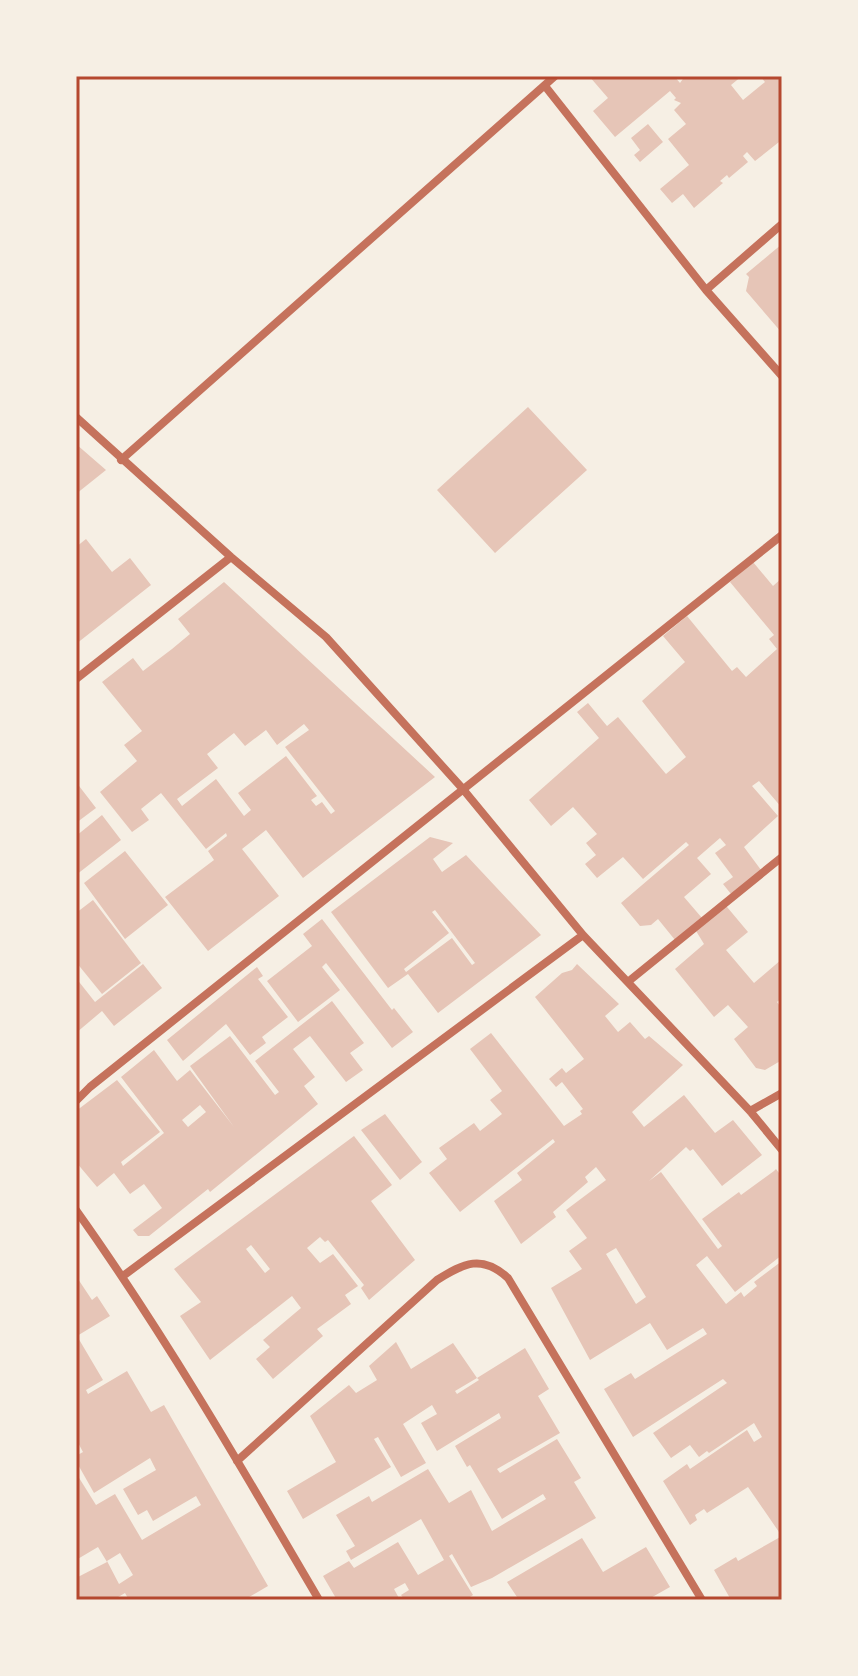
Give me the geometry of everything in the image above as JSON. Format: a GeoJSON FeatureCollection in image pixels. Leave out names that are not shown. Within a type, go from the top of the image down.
{"type":"FeatureCollection","features":[{"type":"Feature","properties":{"kind":"street"},"geometry":{"type":"LineString","coordinates":[[121,460],[555,76]]}},
{"type":"Feature","properties":{"kind":"street"},"geometry":{"type":"LineString","coordinates":[[545,86],[706,290],[782,376]]}},
{"type":"Feature","properties":{"kind":"street"},"geometry":{"type":"LineString","coordinates":[[706,290],[782,224]]}},
{"type":"Feature","properties":{"kind":"street"},"geometry":{"type":"LineString","coordinates":[[76,417],[231,557],[326,637],[462,788],[583,935],[750,1111],[782,1150]]}},
{"type":"Feature","properties":{"kind":"street"},"geometry":{"type":"LineString","coordinates":[[76,1101],[462,788],[782,535]]}},
{"type":"Feature","properties":{"kind":"street"},"geometry":{"type":"LineString","coordinates":[[76,679],[231,557]]}},
{"type":"Feature","properties":{"kind":"street"},"geometry":{"type":"LineString","coordinates":[[629,981],[782,857]]}},
{"type":"Feature","properties":{"kind":"street"},"geometry":{"type":"LineString","coordinates":[[123,1276],[583,935]]}},
{"type":"Feature","properties":{"kind":"street"},"geometry":{"type":"LineString","coordinates":[[750,1111],[782,1093]]}},
{"type":"Feature","properties":{"kind":"street"},"geometry":{"type":"LineString","coordinates":[[76,1210],[123,1276],[319,1600]]}},
{"type":"Feature","properties":{"kind":"street"},"geometry":{"type":"LineString","coordinates":[[237,1461],[437,1280],[470,1263],[486,1263],[508,1278],[702,1600]]}},
{"type":"Feature","properties":{"kind":"building"},"geometry":{"type":"Polygon","coordinates":[[[589,76],[674,76],[680,83],[685,76],[742,76],[731,85],[743,100],[765,82],[760,76],[782,76],[782,146],[779,142],[755,161],[747,152],[743,156],[748,162],[729,178],[727,175],[720,181],[723,183],[694,208],[683,194],[672,203],[660,189],[689,165],[668,139],[686,124],[674,110],[681,103],[674,100],[676,98],[670,91],[615,137],[593,111],[608,98],[589,76]]]}},
{"type":"Feature","properties":{"kind":"building"},"geometry":{"type":"Polygon","coordinates":[[[648,124],[663,142],[640,162],[634,155],[640,150],[631,138],[648,124]]]}},
{"type":"Feature","properties":{"kind":"building"},"geometry":{"type":"Polygon","coordinates":[[[782,244],[782,333],[746,291],[749,277],[746,274],[782,244]]]}},
{"type":"Feature","properties":{"kind":"building"},"geometry":{"type":"Polygon","coordinates":[[[528,407],[587,470],[495,553],[437,490],[528,407]]]}},
{"type":"Feature","properties":{"kind":"building"},"geometry":{"type":"Polygon","coordinates":[[[76,444],[106,470],[76,494],[76,444]]]}},
{"type":"Feature","properties":{"kind":"building"},"geometry":{"type":"Polygon","coordinates":[[[86,539],[112,572],[130,558],[151,585],[76,644],[76,547],[86,539]]]}},
{"type":"Feature","properties":{"kind":"building"},"geometry":{"type":"Polygon","coordinates":[[[753,562],[773,586],[782,578],[782,808],[759,781],[752,786],[778,816],[744,847],[761,870],[731,894],[723,884],[733,877],[715,853],[726,845],[720,838],[697,858],[711,874],[684,897],[702,918],[722,901],[748,932],[726,950],[754,983],[782,959],[782,998],[777,1002],[780,1006],[782,1004],[782,1060],[765,1070],[756,1068],[734,1039],[748,1027],[728,1005],[714,1017],[675,969],[704,944],[693,926],[675,940],[658,919],[651,925],[640,926],[621,903],[689,845],[686,842],[643,879],[623,857],[597,878],[585,864],[596,855],[586,843],[597,834],[573,807],[551,826],[529,800],[599,738],[577,712],[588,703],[607,726],[618,717],[666,774],[686,757],[642,701],[685,662],[663,636],[687,616],[732,671],[737,667],[746,677],[777,649],[769,639],[774,635],[730,582],[753,562]]]}},
{"type":"Feature","properties":{"kind":"building"},"geometry":{"type":"Polygon","coordinates":[[[224,582],[435,777],[303,878],[266,830],[242,849],[279,896],[208,951],[165,897],[214,860],[208,851],[227,836],[226,833],[206,849],[161,793],[141,809],[149,820],[132,832],[100,792],[137,761],[124,745],[142,731],[102,682],[133,658],[143,671],[172,649],[190,634],[178,619],[224,582]],[[304,724],[277,745],[266,730],[245,746],[234,733],[207,754],[218,768],[177,799],[182,806],[216,779],[244,816],[251,810],[238,793],[286,756],[317,796],[311,800],[316,806],[322,802],[331,814],[335,811],[285,747],[309,730],[304,724]]]}},
{"type":"Feature","properties":{"kind":"building"},"geometry":{"type":"Polygon","coordinates":[[[76,782],[96,808],[76,823],[76,782]]]}},
{"type":"Feature","properties":{"kind":"building"},"geometry":{"type":"Polygon","coordinates":[[[102,815],[121,840],[76,875],[76,836],[102,815]]]}},
{"type":"Feature","properties":{"kind":"building"},"geometry":{"type":"Polygon","coordinates":[[[430,837],[453,843],[433,859],[442,872],[466,855],[541,935],[438,1013],[408,974],[388,988],[331,912],[430,837]],[[435,910],[432,912],[449,933],[404,969],[406,972],[452,938],[472,965],[475,963],[435,910]]]}},
{"type":"Feature","properties":{"kind":"building"},"geometry":{"type":"Polygon","coordinates":[[[125,851],[168,905],[125,939],[84,883],[125,851]]]}},
{"type":"Feature","properties":{"kind":"building"},"geometry":{"type":"Polygon","coordinates":[[[93,900],[141,963],[102,994],[76,962],[76,913],[93,900]]]}},
{"type":"Feature","properties":{"kind":"building"},"geometry":{"type":"Polygon","coordinates":[[[322,919],[392,1010],[394,1008],[413,1032],[392,1048],[326,963],[322,967],[340,990],[298,1022],[267,981],[312,946],[303,934],[322,919]]]}},
{"type":"Feature","properties":{"kind":"building"},"geometry":{"type":"Polygon","coordinates":[[[143,964],[162,988],[114,1026],[102,1011],[76,1033],[76,978],[95,1002],[143,964]]]}},
{"type":"Feature","properties":{"kind":"building"},"geometry":{"type":"Polygon","coordinates":[[[577,964],[619,1004],[605,1016],[618,1032],[630,1022],[645,1039],[649,1036],[683,1065],[632,1112],[644,1127],[684,1095],[715,1133],[733,1120],[762,1155],[722,1186],[693,1149],[690,1151],[686,1147],[649,1181],[661,1172],[718,1249],[722,1246],[702,1219],[776,1169],[782,1177],[782,1255],[735,1292],[707,1256],[696,1265],[726,1304],[741,1292],[744,1297],[757,1286],[754,1282],[782,1261],[782,1530],[779,1532],[748,1487],[707,1513],[704,1509],[695,1515],[697,1520],[690,1525],[663,1481],[687,1464],[690,1469],[747,1430],[754,1442],[762,1437],[754,1423],[709,1453],[707,1451],[699,1457],[690,1445],[671,1458],[653,1433],[727,1383],[723,1379],[633,1437],[604,1389],[631,1373],[635,1379],[707,1334],[703,1328],[667,1350],[650,1323],[590,1360],[551,1288],[582,1269],[569,1251],[587,1238],[566,1210],[606,1180],[596,1167],[585,1177],[588,1182],[553,1212],[556,1217],[521,1244],[494,1201],[522,1180],[517,1173],[555,1142],[553,1139],[460,1212],[429,1173],[447,1159],[439,1148],[474,1123],[480,1131],[502,1114],[490,1100],[502,1091],[470,1049],[491,1033],[564,1126],[582,1114],[580,1111],[583,1109],[562,1082],[556,1087],[549,1079],[562,1068],[566,1073],[584,1059],[535,997],[562,973],[572,970],[577,964]],[[616,1248],[606,1254],[636,1304],[646,1297],[616,1248]]]}},
{"type":"Feature","properties":{"kind":"building"},"geometry":{"type":"Polygon","coordinates":[[[257,967],[263,976],[258,979],[288,1017],[262,1037],[266,1043],[250,1055],[226,1024],[183,1061],[167,1040],[257,967]]]}},
{"type":"Feature","properties":{"kind":"building"},"geometry":{"type":"Polygon","coordinates":[[[332,1001],[364,1043],[350,1053],[363,1070],[346,1082],[310,1036],[293,1049],[315,1077],[304,1086],[318,1104],[210,1192],[208,1189],[149,1236],[138,1236],[133,1230],[162,1208],[144,1184],[130,1194],[114,1173],[97,1187],[76,1162],[76,1111],[117,1080],[160,1132],[121,1162],[123,1166],[164,1133],[121,1077],[154,1050],[177,1081],[190,1070],[234,1127],[190,1066],[230,1036],[275,1095],[279,1092],[255,1061],[332,1001]],[[200,1105],[182,1120],[188,1127],[206,1112],[200,1105]]]}},
{"type":"Feature","properties":{"kind":"building"},"geometry":{"type":"Polygon","coordinates":[[[385,1114],[422,1162],[400,1180],[361,1130],[385,1114]]]}},
{"type":"Feature","properties":{"kind":"building"},"geometry":{"type":"Polygon","coordinates":[[[354,1136],[392,1185],[371,1201],[415,1260],[369,1300],[361,1288],[364,1285],[328,1240],[325,1242],[320,1237],[307,1248],[320,1263],[333,1254],[358,1286],[345,1295],[351,1304],[317,1329],[323,1336],[273,1379],[256,1359],[270,1347],[263,1340],[301,1308],[292,1296],[210,1360],[180,1316],[201,1302],[174,1269],[354,1136]],[[251,1245],[246,1249],[265,1273],[270,1269],[251,1245]]]}},
{"type":"Feature","properties":{"kind":"building"},"geometry":{"type":"Polygon","coordinates":[[[76,1280],[92,1300],[97,1296],[110,1316],[77,1336],[103,1380],[86,1390],[88,1394],[127,1371],[151,1412],[164,1405],[268,1586],[244,1600],[129,1600],[125,1593],[113,1600],[76,1600],[76,1578],[107,1562],[98,1547],[76,1560],[76,1473],[96,1505],[115,1494],[142,1540],[201,1505],[196,1496],[153,1521],[147,1510],[138,1515],[123,1489],[156,1470],[150,1458],[94,1493],[76,1461],[76,1456],[83,1452],[76,1439],[76,1280]],[[120,1553],[107,1561],[119,1584],[133,1575],[120,1553]]]}},
{"type":"Feature","properties":{"kind":"building"},"geometry":{"type":"Polygon","coordinates":[[[396,1342],[411,1369],[453,1343],[477,1378],[525,1348],[549,1389],[538,1396],[560,1433],[497,1469],[500,1473],[557,1439],[581,1478],[574,1482],[596,1518],[471,1587],[452,1554],[449,1556],[473,1595],[465,1600],[405,1600],[401,1595],[409,1590],[405,1583],[394,1589],[400,1600],[337,1600],[323,1576],[349,1561],[354,1568],[398,1542],[418,1575],[444,1560],[421,1519],[351,1560],[346,1551],[355,1546],[336,1515],[369,1496],[372,1502],[428,1469],[449,1503],[471,1490],[492,1531],[546,1499],[543,1494],[502,1519],[455,1446],[501,1418],[499,1413],[437,1451],[421,1423],[437,1414],[432,1405],[403,1424],[426,1463],[401,1477],[378,1437],[374,1439],[391,1467],[303,1519],[287,1491],[336,1462],[310,1416],[349,1385],[356,1393],[377,1380],[369,1366],[396,1342]],[[477,1378],[455,1391],[457,1394],[479,1380],[477,1378]]]}},
{"type":"Feature","properties":{"kind":"building"},"geometry":{"type":"Polygon","coordinates":[[[782,1536],[782,1600],[731,1600],[714,1570],[736,1557],[738,1561],[782,1536]]]}},
{"type":"Feature","properties":{"kind":"building"},"geometry":{"type":"Polygon","coordinates":[[[582,1538],[603,1572],[646,1547],[670,1587],[647,1600],[519,1600],[507,1582],[582,1538]]]}}]}
